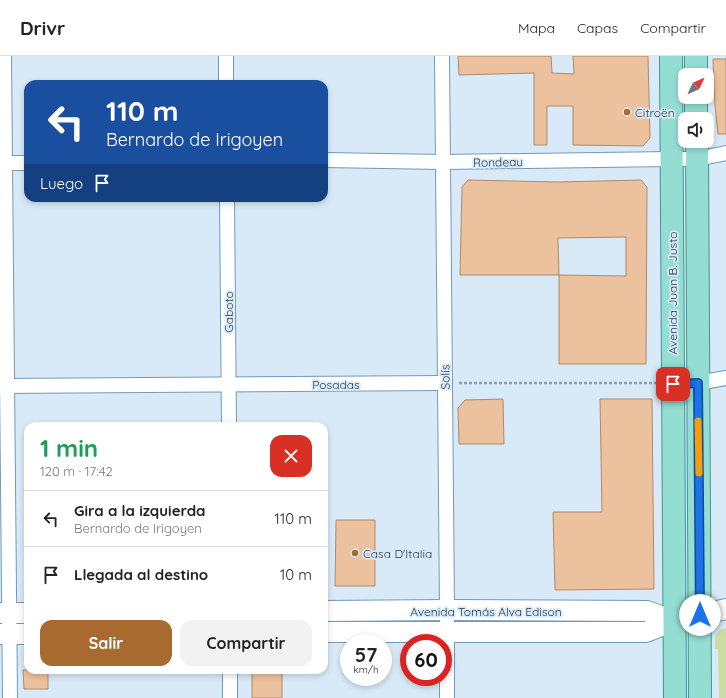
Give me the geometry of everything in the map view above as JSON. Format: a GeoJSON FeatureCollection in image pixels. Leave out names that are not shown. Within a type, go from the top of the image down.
{"type":"FeatureCollection","features":[{"type":"Feature","properties":{"kind":"main road","name":"Avenida Juan B. Justo"},"geometry":{"type":"LineString","coordinates":[[671,56],[675,698]]}},
{"type":"Feature","properties":{"kind":"main road"},"geometry":{"type":"LineString","coordinates":[[696,56],[696,68]]}},
{"type":"Feature","properties":{"kind":"main road","name":"Avenida Juan B. Justo"},"geometry":{"type":"LineString","coordinates":[[697,150],[700,698]]}},
{"type":"Feature","properties":{"kind":"main road"},"geometry":{"type":"LineString","coordinates":[[674,621],[726,610]]}},
{"type":"Feature","properties":{"kind":"main road","name":"Avenida Tomás Alva Edison"},"geometry":{"type":"LineString","coordinates":[[328,611],[647,611],[674,621]]}},
{"type":"Feature","properties":{"kind":"main road","name":"Avenida Tomás Alva Edison"},"geometry":{"type":"LineString","coordinates":[[328,632],[646,632],[674,621]]}},
{"type":"Feature","properties":{"kind":"street"},"geometry":{"type":"LineString","coordinates":[[4,56],[2,163],[3,386],[12,613],[10,698]]}},
{"type":"Feature","properties":{"kind":"street"},"geometry":{"type":"LineString","coordinates":[[226,56],[226,80]]}},
{"type":"Feature","properties":{"kind":"street","name":"Solís"},"geometry":{"type":"LineString","coordinates":[[442,56],[447,610],[446,698]]}},
{"type":"Feature","properties":{"kind":"street","name":"Rondeau"},"geometry":{"type":"LineString","coordinates":[[328,160],[443,162],[671,159],[697,150],[726,153]]}},
{"type":"Feature","properties":{"kind":"street"},"geometry":{"type":"LineString","coordinates":[[2,163],[24,163]]}},
{"type":"Feature","properties":{"kind":"street","name":"Gaboto"},"geometry":{"type":"LineString","coordinates":[[227,202],[229,422]]}},
{"type":"Feature","properties":{"kind":"street"},"geometry":{"type":"LineString","coordinates":[[673,384],[698,383],[726,378]]}},
{"type":"Feature","properties":{"kind":"street","name":"Posadas"},"geometry":{"type":"LineString","coordinates":[[3,386],[444,383]]}},
{"type":"Feature","properties":{"kind":"street"},"geometry":{"type":"LineString","coordinates":[[230,674],[230,698]]}},
{"type":"Feature","properties":{"kind":"path"},"geometry":{"type":"LineString","coordinates":[[444,383],[673,384]]}},
{"type":"Feature","properties":{"kind":"green space"},"geometry":{"type":"Polygon","coordinates":[[[726,628],[726,698],[719,698],[718,649],[715,649],[715,638],[719,631],[726,628]]]}},
{"type":"Feature","properties":{"kind":"building"},"geometry":{"type":"Polygon","coordinates":[[[458,56],[551,56],[552,73],[574,74],[573,56],[648,56],[650,138],[643,146],[573,145],[573,106],[547,106],[547,145],[534,145],[534,73],[459,75],[458,56]]]}},
{"type":"Feature","properties":{"kind":"building"},"geometry":{"type":"Polygon","coordinates":[[[713,59],[726,59],[726,134],[718,134],[713,59]]]}},
{"type":"Feature","properties":{"kind":"building"},"geometry":{"type":"Polygon","coordinates":[[[468,180],[558,182],[641,180],[647,187],[646,364],[559,364],[559,275],[460,275],[462,187],[468,180]],[[626,237],[558,238],[559,275],[626,276],[626,237]]]}},
{"type":"Feature","properties":{"kind":"building"},"geometry":{"type":"Polygon","coordinates":[[[503,399],[504,444],[459,444],[458,408],[465,400],[503,399]]]}},
{"type":"Feature","properties":{"kind":"building"},"geometry":{"type":"Polygon","coordinates":[[[600,399],[652,399],[654,589],[555,590],[553,512],[602,512],[600,399]]]}},
{"type":"Feature","properties":{"kind":"building","name":"Casa D'Italia"},"geometry":{"type":"Polygon","coordinates":[[[336,520],[375,520],[375,586],[335,586],[336,520]]]}},
{"type":"Feature","properties":{"kind":"building"},"geometry":{"type":"Polygon","coordinates":[[[23,670],[24,674],[48,674],[48,689],[24,689],[23,670]]]}},
{"type":"Feature","properties":{"kind":"building"},"geometry":{"type":"Polygon","coordinates":[[[252,674],[282,674],[282,698],[252,698],[252,674]]]}},
{"type":"Feature","properties":{"kind":"slow traffic"},"geometry":{"type":"LineString","coordinates":[[698,421],[699,473]]}},
{"type":"Feature","properties":{"kind":"place","name":"Citroën"},"geometry":{"type":"Point","coordinates":[627,112]}},
{"type":"Feature","properties":{"kind":"place","name":"Casa D'Italia"},"geometry":{"type":"Point","coordinates":[355,553]}},
{"type":"Feature","properties":{"kind":"route"},"geometry":{"type":"LineString","coordinates":[[673,384],[698,383],[700,615]]}}]}
